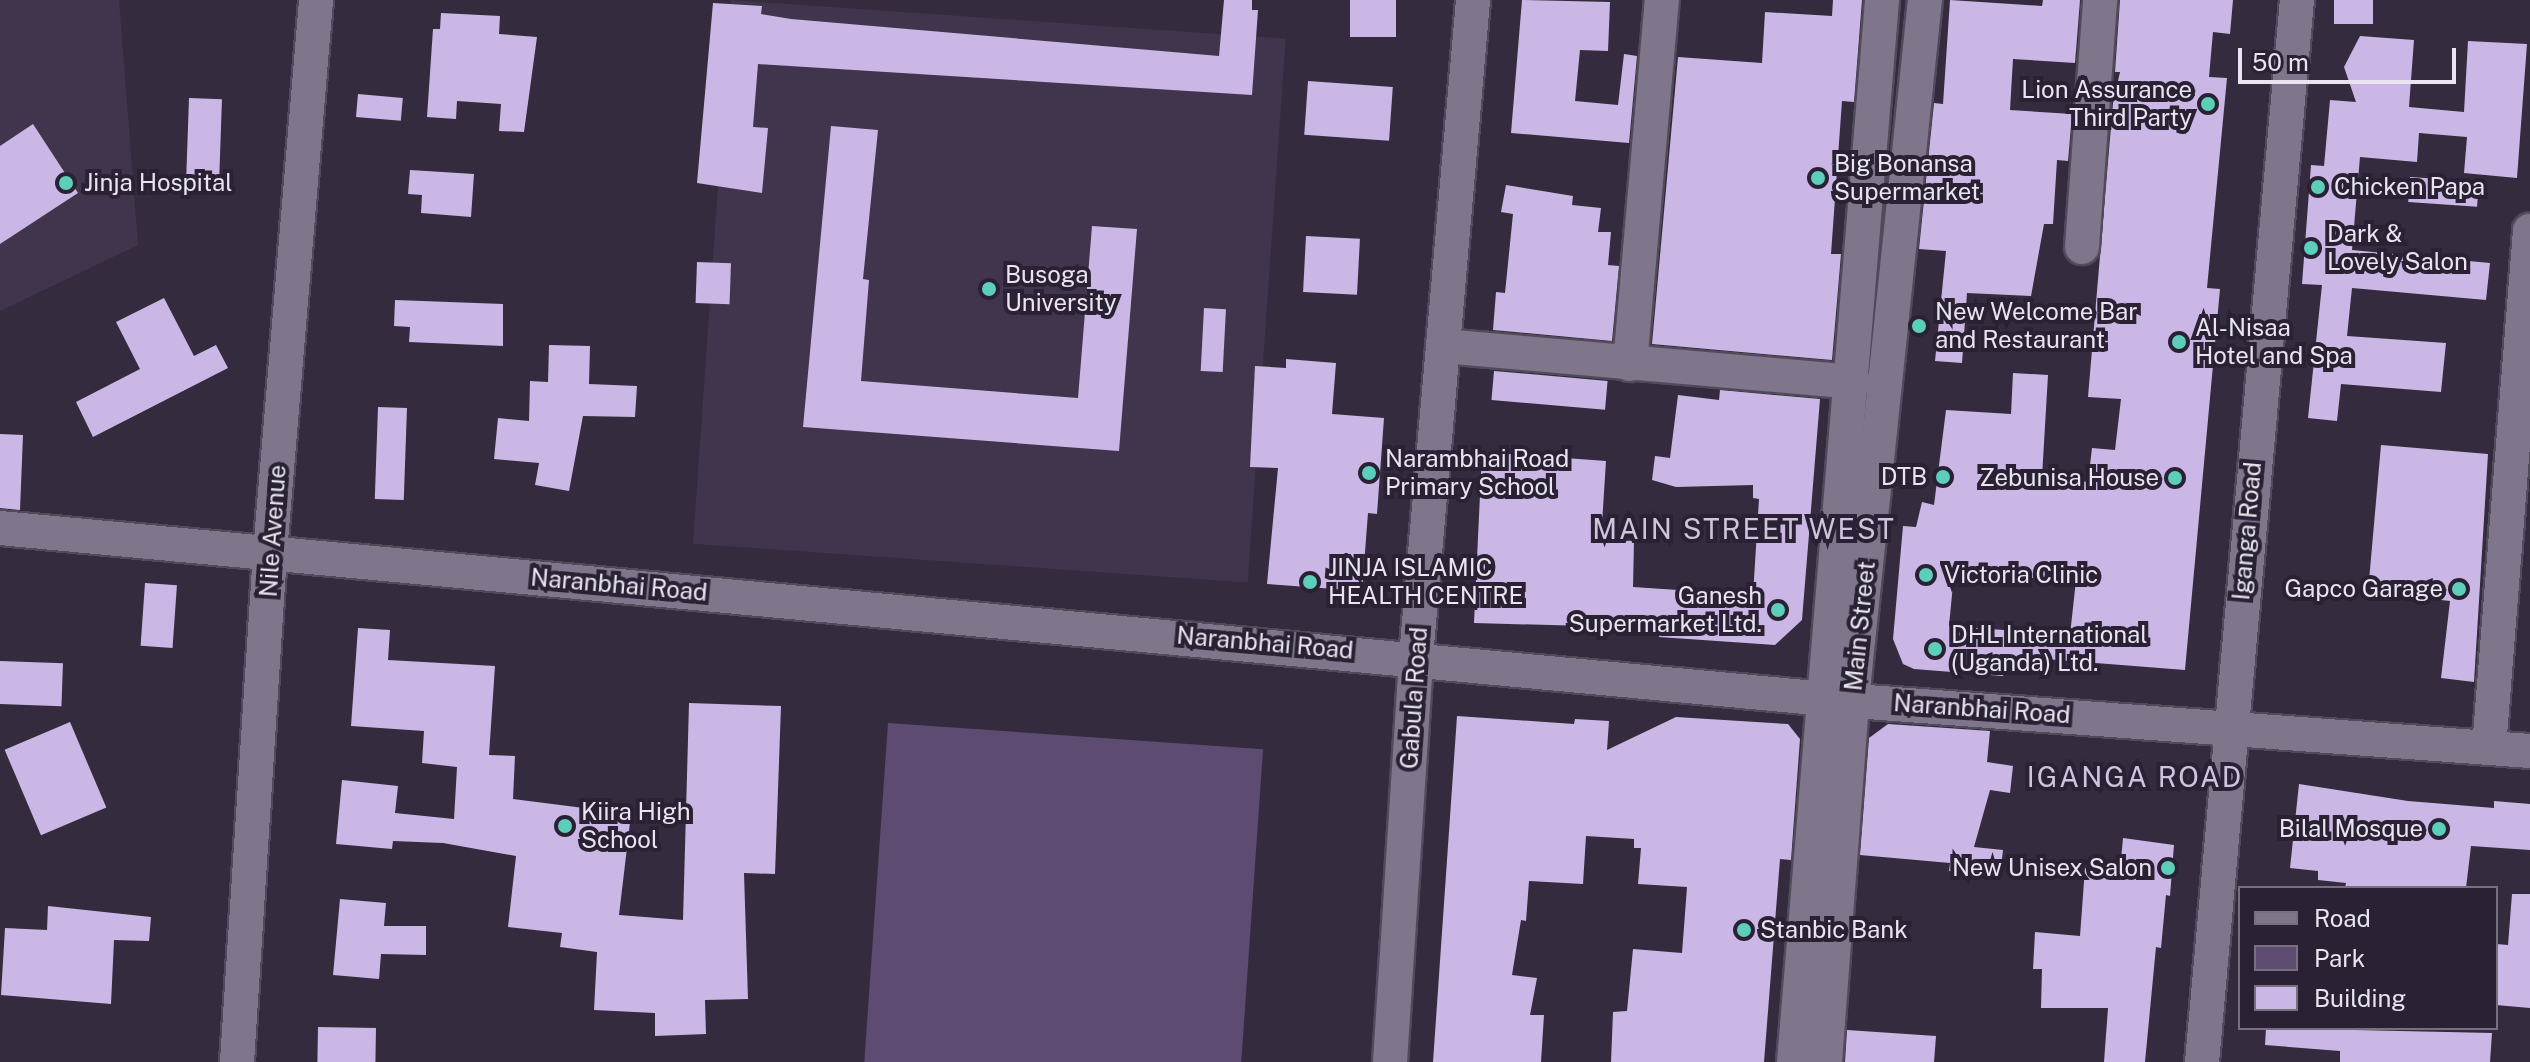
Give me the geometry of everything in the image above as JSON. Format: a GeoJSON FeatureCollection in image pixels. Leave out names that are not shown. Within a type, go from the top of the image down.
{"type":"FeatureCollection","features":[{"type":"Feature","properties":{"kind":"street","name":"Nile Avenue"},"geometry":{"type":"LineString","coordinates":[[237,1062],[270,553],[316,0]]}},
{"type":"Feature","properties":{"kind":"street","name":"Gabula Road"},"geometry":{"type":"LineString","coordinates":[[1390,1062],[1416,657],[1473,0]]}},
{"type":"Feature","properties":{"kind":"street"},"geometry":{"type":"LineString","coordinates":[[1630,364],[1662,0]]}},
{"type":"Feature","properties":{"kind":"street","name":"Main Street"},"geometry":{"type":"LineString","coordinates":[[1825,1062],[1853,382],[1882,0]]}},
{"type":"Feature","properties":{"kind":"street","name":"Main Street"},"geometry":{"type":"LineString","coordinates":[[1794,1062],[1925,0]]}},
{"type":"Feature","properties":{"kind":"street"},"geometry":{"type":"LineString","coordinates":[[2082,247],[2100,0]]}},
{"type":"Feature","properties":{"kind":"street","name":"Iganga Road"},"geometry":{"type":"LineString","coordinates":[[2202,1062],[2229,727],[2297,0]]}},
{"type":"Feature","properties":{"kind":"street"},"geometry":{"type":"LineString","coordinates":[[2489,748],[2530,231]]}},
{"type":"Feature","properties":{"kind":"street"},"geometry":{"type":"LineString","coordinates":[[1443,346],[1853,382]]}},
{"type":"Feature","properties":{"kind":"street","name":"Naranbhai Road"},"geometry":{"type":"LineString","coordinates":[[0,528],[1416,657],[1839,699],[2530,751]]}},
{"type":"Feature","properties":{"kind":"shaded area","name":"Jinja Hospital"},"geometry":{"type":"Polygon","coordinates":[[[0,0],[119,0],[138,245],[0,311],[0,0]]]}},
{"type":"Feature","properties":{"kind":"shaded area","name":"Busoga University"},"geometry":{"type":"Polygon","coordinates":[[[731,0],[1286,39],[1248,582],[693,544],[731,0]]]}},
{"type":"Feature","properties":{"kind":"green space"},"geometry":{"type":"Polygon","coordinates":[[[888,723],[1263,749],[1241,1062],[864,1062],[888,723]]]}},
{"type":"Feature","properties":{"kind":"building"},"geometry":{"type":"Polygon","coordinates":[[[1224,0],[1252,0],[1252,10],[1258,10],[1252,95],[758,64],[753,127],[768,128],[762,193],[697,183],[713,3],[762,6],[761,14],[791,19],[1219,56],[1224,0]]]}},
{"type":"Feature","properties":{"kind":"building"},"geometry":{"type":"Polygon","coordinates":[[[1350,0],[1396,0],[1396,37],[1350,37],[1350,0]]]}},
{"type":"Feature","properties":{"kind":"building"},"geometry":{"type":"Polygon","coordinates":[[[1522,0],[1610,2],[1608,51],[1580,50],[1575,101],[1618,105],[1624,54],[1637,56],[1629,143],[1511,133],[1522,0]]]}},
{"type":"Feature","properties":{"kind":"building"},"geometry":{"type":"Polygon","coordinates":[[[1833,0],[1862,0],[1854,102],[1842,101],[1831,254],[1841,254],[1832,360],[1652,344],[1678,57],[1762,63],[1765,12],[1832,16],[1833,0]]]}},
{"type":"Feature","properties":{"kind":"building"},"geometry":{"type":"Polygon","coordinates":[[[1950,0],[2042,6],[2043,0],[2080,0],[2075,63],[2013,59],[2010,110],[2072,114],[2068,161],[2057,160],[2053,224],[2044,224],[2031,296],[1967,293],[1962,363],[1935,361],[1946,251],[1919,249],[1934,103],[1943,104],[1950,0]]]}},
{"type":"Feature","properties":{"kind":"building"},"geometry":{"type":"Polygon","coordinates":[[[2120,0],[2233,0],[2230,34],[2213,32],[2209,77],[2227,78],[2207,288],[2220,289],[2185,670],[2031,658],[2030,667],[2005,664],[2003,676],[1914,669],[1903,664],[1893,639],[1903,526],[1916,527],[1922,502],[1934,505],[1946,410],[2011,414],[2013,373],[2048,375],[2042,477],[2088,482],[2092,448],[2115,450],[2121,399],[2088,397],[2113,103],[2120,72],[2115,72],[2120,0]],[[1954,574],[1949,626],[2070,635],[2076,580],[1954,574]]]}},
{"type":"Feature","properties":{"kind":"building"},"geometry":{"type":"Polygon","coordinates":[[[2334,0],[2373,0],[2373,24],[2334,24],[2334,0]]]}},
{"type":"Feature","properties":{"kind":"building"},"geometry":{"type":"Polygon","coordinates":[[[441,13],[500,16],[499,34],[537,37],[524,132],[499,131],[501,104],[457,101],[456,119],[427,117],[433,29],[440,29],[441,13]]]}},
{"type":"Feature","properties":{"kind":"building"},"geometry":{"type":"Polygon","coordinates":[[[2360,36],[2414,40],[2409,107],[2464,112],[2468,41],[2527,44],[2517,178],[2464,173],[2467,137],[2419,133],[2417,162],[2360,157],[2352,250],[2490,263],[2486,300],[2352,288],[2347,336],[2446,343],[2441,392],[2341,384],[2337,421],[2308,418],[2322,285],[2302,284],[2311,165],[2324,166],[2330,100],[2356,102],[2344,67],[2360,36]]]}},
{"type":"Feature","properties":{"kind":"building"},"geometry":{"type":"Polygon","coordinates":[[[1308,81],[1393,87],[1389,141],[1304,135],[1308,81]]]}},
{"type":"Feature","properties":{"kind":"building"},"geometry":{"type":"Polygon","coordinates":[[[358,94],[403,98],[401,121],[356,117],[358,94]]]}},
{"type":"Feature","properties":{"kind":"building"},"geometry":{"type":"Polygon","coordinates":[[[189,98],[222,99],[219,193],[186,192],[189,98]]]}},
{"type":"Feature","properties":{"kind":"building"},"geometry":{"type":"Polygon","coordinates":[[[33,124],[78,193],[0,244],[0,146],[33,124]]]}},
{"type":"Feature","properties":{"kind":"building"},"geometry":{"type":"Polygon","coordinates":[[[831,126],[878,130],[863,279],[869,280],[861,381],[1078,398],[1092,226],[1137,229],[1119,451],[803,427],[831,126]]]}},
{"type":"Feature","properties":{"kind":"building"},"geometry":{"type":"Polygon","coordinates":[[[410,170],[474,174],[471,217],[421,213],[422,195],[408,194],[410,170]]]}},
{"type":"Feature","properties":{"kind":"building"},"geometry":{"type":"Polygon","coordinates":[[[2410,177],[2479,182],[2477,207],[2408,202],[2410,177]]]}},
{"type":"Feature","properties":{"kind":"building"},"geometry":{"type":"Polygon","coordinates":[[[1506,185],[1573,196],[1572,205],[1601,208],[1598,232],[1611,232],[1608,265],[1619,266],[1612,341],[1493,330],[1496,292],[1505,293],[1513,214],[1501,212],[1506,185]]]}},
{"type":"Feature","properties":{"kind":"building"},"geometry":{"type":"Polygon","coordinates":[[[1306,236],[1360,239],[1357,295],[1303,292],[1306,236]]]}},
{"type":"Feature","properties":{"kind":"building"},"geometry":{"type":"Polygon","coordinates":[[[697,262],[731,263],[730,304],[696,303],[697,262]]]}},
{"type":"Feature","properties":{"kind":"building"},"geometry":{"type":"Polygon","coordinates":[[[164,298],[194,356],[216,345],[228,368],[93,437],[76,402],[140,369],[116,322],[164,298]]]}},
{"type":"Feature","properties":{"kind":"building"},"geometry":{"type":"Polygon","coordinates":[[[395,300],[503,304],[503,346],[409,342],[410,327],[394,326],[395,300]]]}},
{"type":"Feature","properties":{"kind":"building"},"geometry":{"type":"Polygon","coordinates":[[[1204,308],[1226,309],[1223,372],[1201,371],[1204,308]]]}},
{"type":"Feature","properties":{"kind":"building"},"geometry":{"type":"Polygon","coordinates":[[[549,345],[590,346],[589,384],[637,386],[635,417],[583,416],[569,491],[535,485],[539,463],[494,459],[498,418],[529,421],[530,381],[548,382],[549,345]]]}},
{"type":"Feature","properties":{"kind":"building"},"geometry":{"type":"Polygon","coordinates":[[[1286,359],[1336,363],[1332,414],[1384,418],[1377,514],[1368,513],[1362,591],[1267,584],[1278,468],[1250,467],[1255,366],[1286,368],[1286,359]]]}},
{"type":"Feature","properties":{"kind":"building"},"geometry":{"type":"Polygon","coordinates":[[[1494,371],[1608,381],[1605,410],[1491,400],[1494,371]]]}},
{"type":"Feature","properties":{"kind":"building"},"geometry":{"type":"Polygon","coordinates":[[[1720,390],[1820,399],[1802,620],[1775,645],[1659,637],[1660,628],[1474,623],[1482,452],[1606,461],[1601,540],[1634,541],[1633,587],[1753,595],[1759,499],[1753,498],[1753,485],[1676,487],[1652,480],[1655,456],[1670,458],[1678,395],[1719,400],[1720,390]]]}},
{"type":"Feature","properties":{"kind":"building"},"geometry":{"type":"Polygon","coordinates":[[[378,407],[407,408],[404,500],[375,499],[378,407]]]}},
{"type":"Feature","properties":{"kind":"building"},"geometry":{"type":"Polygon","coordinates":[[[0,434],[23,435],[20,510],[0,508],[0,434]]]}},
{"type":"Feature","properties":{"kind":"building"},"geometry":{"type":"Polygon","coordinates":[[[2381,445],[2488,454],[2474,682],[2441,678],[2450,601],[2368,592],[2381,445]]]}},
{"type":"Feature","properties":{"kind":"building"},"geometry":{"type":"Polygon","coordinates":[[[145,583],[177,585],[173,648],[141,646],[145,583]]]}},
{"type":"Feature","properties":{"kind":"building"},"geometry":{"type":"Polygon","coordinates":[[[358,628],[390,630],[388,660],[495,666],[489,755],[515,756],[513,799],[631,814],[619,915],[683,920],[689,703],[781,706],[775,874],[744,873],[748,999],[705,1000],[706,1034],[655,1036],[655,1013],[594,1010],[597,952],[560,947],[562,933],[508,927],[516,856],[443,843],[393,841],[392,849],[336,844],[342,780],[398,786],[395,813],[454,819],[457,767],[422,763],[424,731],[351,726],[358,628]]]}},
{"type":"Feature","properties":{"kind":"building"},"geometry":{"type":"Polygon","coordinates":[[[0,661],[63,663],[61,706],[0,704],[0,661]]]}},
{"type":"Feature","properties":{"kind":"building"},"geometry":{"type":"Polygon","coordinates":[[[1457,716],[1574,724],[1575,719],[1609,721],[1607,750],[1676,717],[1788,724],[1800,739],[1791,860],[1780,859],[1764,1062],[1611,1062],[1613,1012],[1627,1011],[1633,949],[1682,953],[1687,887],[1638,884],[1641,848],[1634,848],[1634,839],[1586,836],[1583,884],[1529,881],[1526,921],[1521,920],[1512,975],[1537,978],[1530,1015],[1544,1015],[1541,1062],[1433,1062],[1457,716]]]}},
{"type":"Feature","properties":{"kind":"building"},"geometry":{"type":"Polygon","coordinates":[[[70,722],[106,808],[41,835],[5,750],[70,722]]]}},
{"type":"Feature","properties":{"kind":"building"},"geometry":{"type":"Polygon","coordinates":[[[1888,724],[1990,731],[1987,762],[2013,766],[2010,793],[1990,790],[1974,847],[2003,850],[2000,876],[1949,871],[1950,863],[1860,855],[1869,738],[1888,724]]]}},
{"type":"Feature","properties":{"kind":"building","name":"Bilal Mosque"},"geometry":{"type":"Polygon","coordinates":[[[2299,784],[2408,801],[2494,808],[2494,801],[2530,804],[2530,850],[2471,846],[2466,886],[2345,886],[2346,883],[2318,880],[2318,871],[2290,868],[2299,784]]]}},
{"type":"Feature","properties":{"kind":"building"},"geometry":{"type":"Polygon","coordinates":[[[2123,838],[2174,845],[2170,896],[2166,895],[2161,948],[2156,947],[2145,1062],[2104,1062],[2108,1008],[2041,1008],[2042,969],[2033,969],[2035,932],[2080,936],[2085,868],[2120,871],[2123,838]]]}},
{"type":"Feature","properties":{"kind":"building"},"geometry":{"type":"Polygon","coordinates":[[[2512,894],[2530,894],[2530,1008],[2498,1005],[2498,944],[2508,945],[2512,894]]]}},
{"type":"Feature","properties":{"kind":"building"},"geometry":{"type":"Polygon","coordinates":[[[340,899],[386,903],[384,926],[426,926],[426,955],[381,954],[379,979],[333,975],[340,899]]]}},
{"type":"Feature","properties":{"kind":"building"},"geometry":{"type":"Polygon","coordinates":[[[48,906],[151,917],[149,941],[114,940],[111,1004],[1,995],[5,928],[47,930],[48,906]]]}},
{"type":"Feature","properties":{"kind":"building"},"geometry":{"type":"Polygon","coordinates":[[[318,1027],[376,1028],[375,1062],[317,1062],[318,1027]]]}},
{"type":"Feature","properties":{"kind":"building"},"geometry":{"type":"Polygon","coordinates":[[[1847,1030],[1936,1036],[1934,1062],[1845,1062],[1847,1030]]]}},
{"type":"Feature","properties":{"kind":"building"},"geometry":{"type":"Polygon","coordinates":[[[2266,1030],[2492,1033],[2490,1062],[2340,1062],[2340,1051],[2265,1045],[2266,1030]]]}},
{"type":"Feature","properties":{"kind":"place","name":"Lion Assurance Third Party"},"geometry":{"type":"Point","coordinates":[2208,104]}},
{"type":"Feature","properties":{"kind":"place","name":"Big Bonansa Supermarket"},"geometry":{"type":"Point","coordinates":[1818,178]}},
{"type":"Feature","properties":{"kind":"place","name":"Jinja Hospital"},"geometry":{"type":"Point","coordinates":[66,183]}},
{"type":"Feature","properties":{"kind":"place","name":"Chicken Papa"},"geometry":{"type":"Point","coordinates":[2318,187]}},
{"type":"Feature","properties":{"kind":"place","name":"Dark & Lovely Salon"},"geometry":{"type":"Point","coordinates":[2311,248]}},
{"type":"Feature","properties":{"kind":"place","name":"Busoga University"},"geometry":{"type":"Point","coordinates":[989,289]}},
{"type":"Feature","properties":{"kind":"place","name":"New Welcome Bar and Restaurant"},"geometry":{"type":"Point","coordinates":[1919,326]}},
{"type":"Feature","properties":{"kind":"place","name":"Al-Nisaa Hotel and Spa"},"geometry":{"type":"Point","coordinates":[2179,342]}},
{"type":"Feature","properties":{"kind":"place","name":"Narambhai Road Primary School"},"geometry":{"type":"Point","coordinates":[1369,473]}},
{"type":"Feature","properties":{"kind":"place","name":"DTB"},"geometry":{"type":"Point","coordinates":[1943,477]}},
{"type":"Feature","properties":{"kind":"place","name":"Zebunisa House"},"geometry":{"type":"Point","coordinates":[2175,478]}},
{"type":"Feature","properties":{"kind":"place","name":"Victoria Clinic"},"geometry":{"type":"Point","coordinates":[1926,575]}},
{"type":"Feature","properties":{"kind":"place","name":"JINJA ISLAMIC HEALTH CENTRE"},"geometry":{"type":"Point","coordinates":[1310,582]}},
{"type":"Feature","properties":{"kind":"place","name":"Gapco Garage"},"geometry":{"type":"Point","coordinates":[2459,589]}},
{"type":"Feature","properties":{"kind":"place","name":"Ganesh Supermarket Ltd."},"geometry":{"type":"Point","coordinates":[1778,610]}},
{"type":"Feature","properties":{"kind":"place","name":"DHL International (Uganda) Ltd."},"geometry":{"type":"Point","coordinates":[1935,649]}},
{"type":"Feature","properties":{"kind":"place","name":"Kiira High School"},"geometry":{"type":"Point","coordinates":[565,826]}},
{"type":"Feature","properties":{"kind":"place","name":"Bilal Mosque"},"geometry":{"type":"Point","coordinates":[2439,829]}},
{"type":"Feature","properties":{"kind":"place","name":"New Unisex Salon"},"geometry":{"type":"Point","coordinates":[2168,868]}},
{"type":"Feature","properties":{"kind":"place","name":"Stanbic Bank"},"geometry":{"type":"Point","coordinates":[1744,930]}},
{"type":"Feature","properties":{"kind":"district","name":"MAIN STREET WEST"},"geometry":{"type":"Point","coordinates":[1744,529]}},
{"type":"Feature","properties":{"kind":"district","name":"IGANGA ROAD"},"geometry":{"type":"Point","coordinates":[2135,777]}}]}
